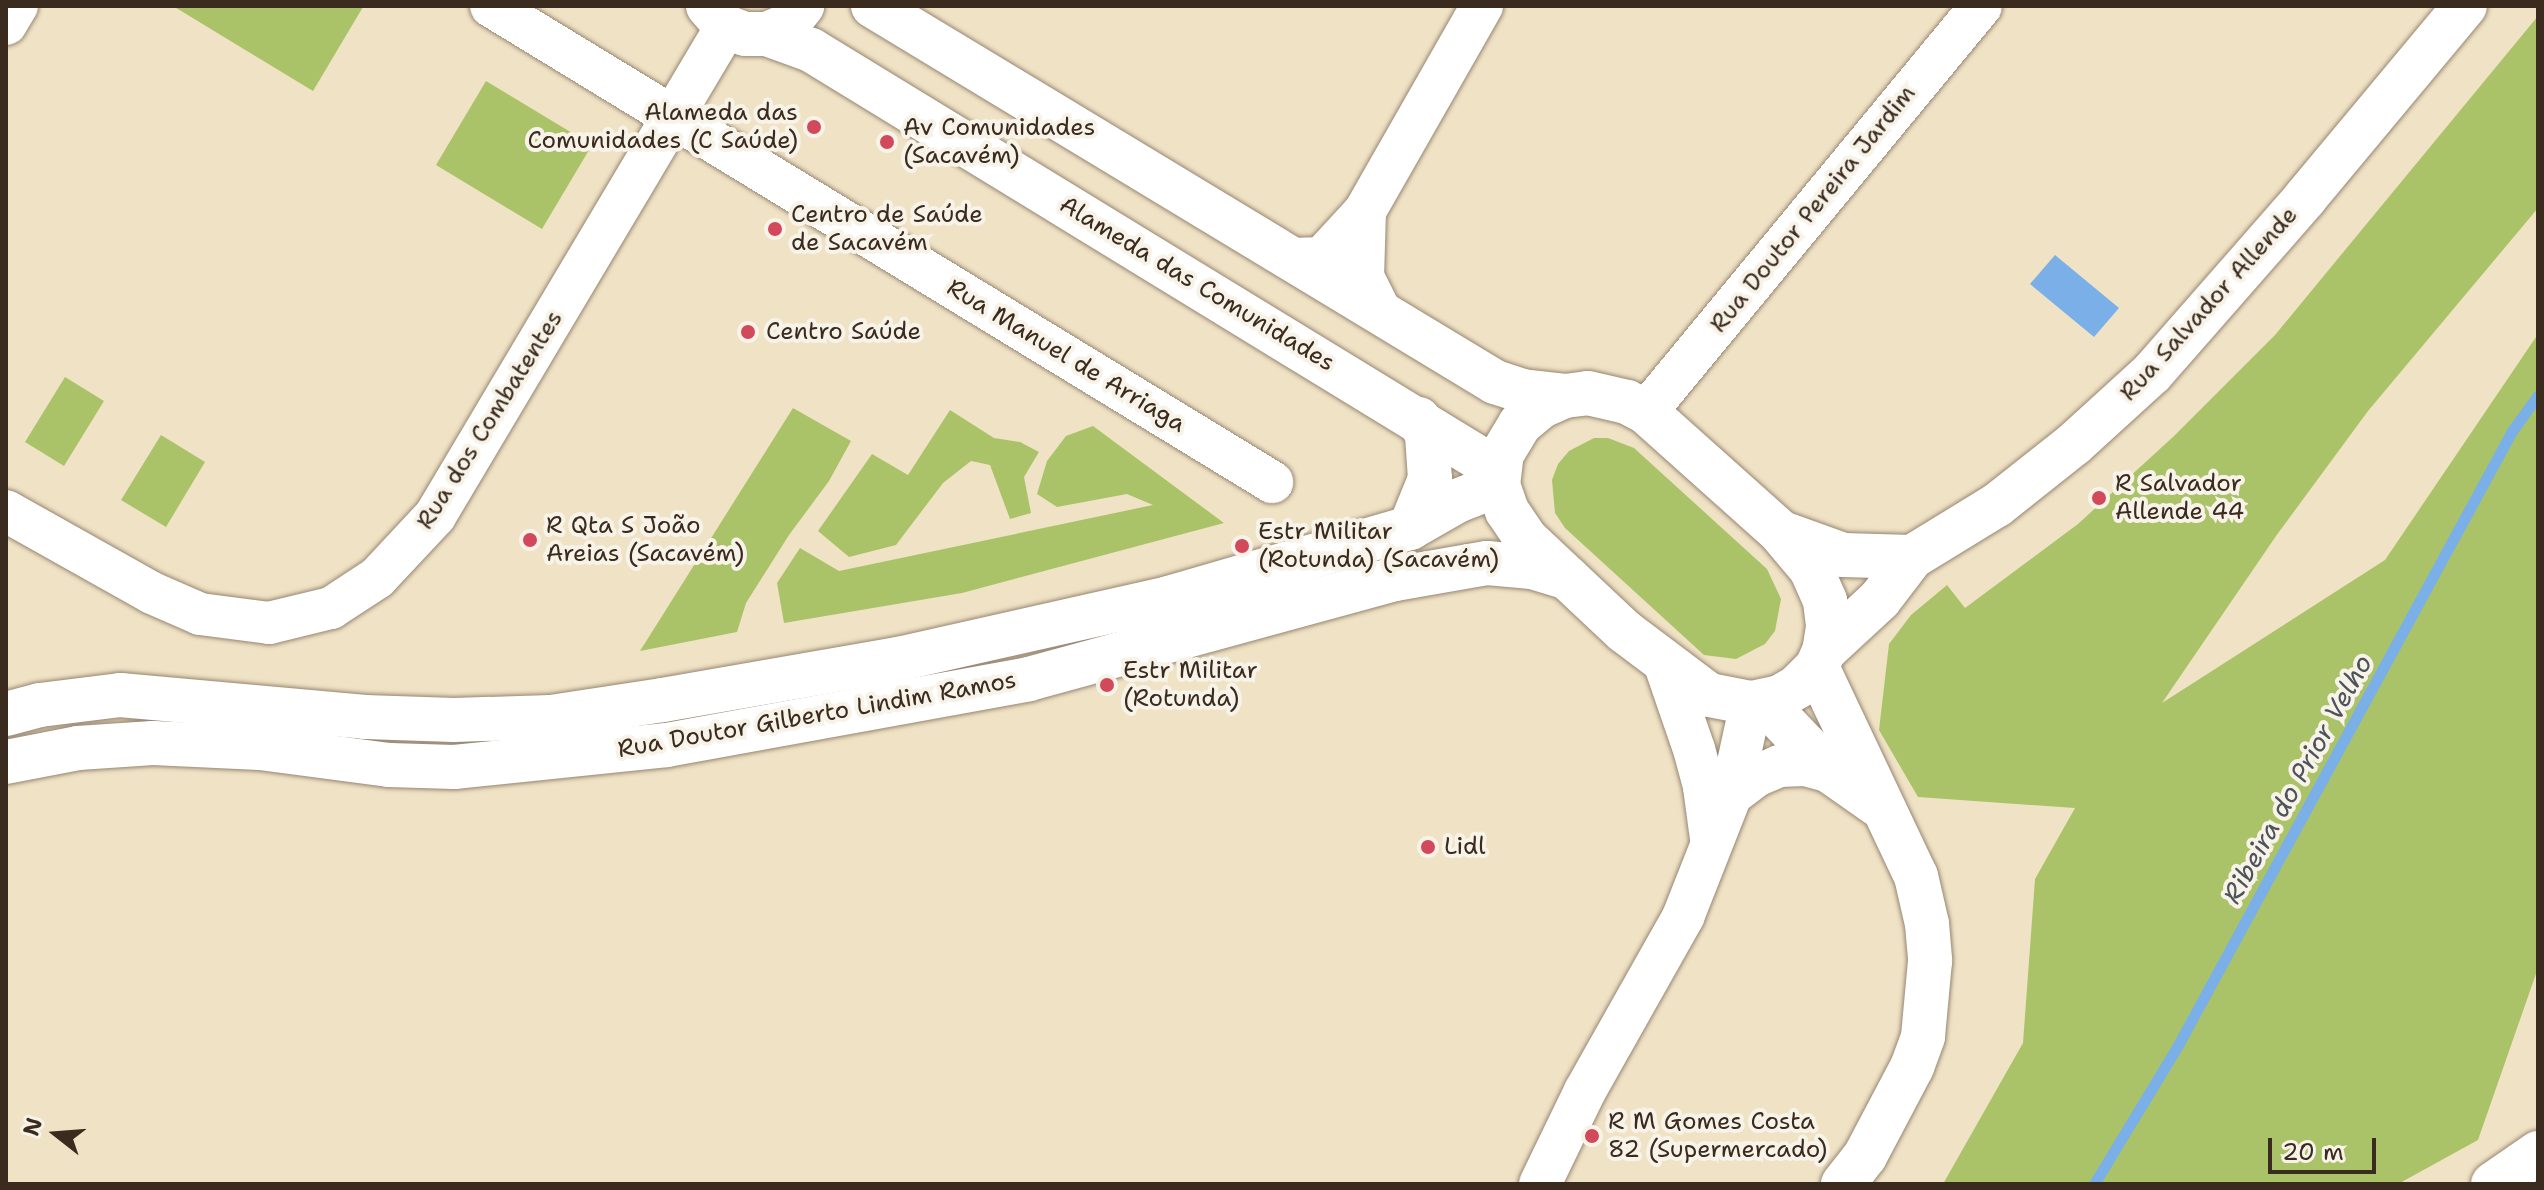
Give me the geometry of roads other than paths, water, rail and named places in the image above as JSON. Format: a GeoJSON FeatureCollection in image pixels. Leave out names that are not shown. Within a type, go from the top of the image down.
{"type":"FeatureCollection","features":[{"type":"Feature","properties":{"kind":"main road"},"geometry":{"type":"LineString","coordinates":[[734,22],[786,26],[802,6]]}},
{"type":"Feature","properties":{"kind":"main road"},"geometry":{"type":"LineString","coordinates":[[873,6],[1495,382],[1522,391],[1565,396],[1588,393],[1608,396],[1646,412],[1780,532],[1818,583],[1828,627],[1820,659],[1880,806],[1916,876],[1927,924],[1929,1001],[1923,1037],[1900,1093],[1865,1156],[1843,1184]]}},
{"type":"Feature","properties":{"kind":"main road","name":"Rua Salvador Allende"},"geometry":{"type":"LineString","coordinates":[[1912,557],[1997,505],[2074,444],[2152,373],[2305,198],[2465,6]]}},
{"type":"Feature","properties":{"kind":"main road","name":"Alameda das Comunidades"},"geometry":{"type":"LineString","coordinates":[[734,22],[811,50],[1419,419],[1498,477]]}},
{"type":"Feature","properties":{"kind":"main road"},"geometry":{"type":"LineString","coordinates":[[1565,396],[1540,407],[1510,437],[1498,477],[1507,511],[1526,539],[1567,578],[1665,665],[1709,695],[1757,702],[1797,687],[1820,659],[1880,599],[1912,557]]}},
{"type":"Feature","properties":{"kind":"main road"},"geometry":{"type":"LineString","coordinates":[[1410,528],[1430,479],[1429,446],[1419,419]]}},
{"type":"Feature","properties":{"kind":"main road","name":"Rua Doutor Gilberto Lindim Ramos"},"geometry":{"type":"LineString","coordinates":[[6,714],[40,705],[120,695],[365,717],[454,720],[551,717],[915,655],[1169,598],[1410,528],[1498,477]]}},
{"type":"Feature","properties":{"kind":"main road"},"geometry":{"type":"LineString","coordinates":[[1780,532],[1843,555],[1912,557]]}},
{"type":"Feature","properties":{"kind":"main road","name":"Rua Doutor Gilberto Lindim Ramos"},"geometry":{"type":"LineString","coordinates":[[6,762],[78,748],[153,743],[260,748],[389,765],[454,767],[667,745],[1029,679],[1395,579],[1487,563],[1532,567],[1567,578]]}},
{"type":"Feature","properties":{"kind":"main road"},"geometry":{"type":"LineString","coordinates":[[1757,702],[1831,772],[1880,806]]}},
{"type":"Feature","properties":{"kind":"main road"},"geometry":{"type":"LineString","coordinates":[[2493,1184],[2538,1153]]}},
{"type":"Feature","properties":{"kind":"street"},"geometry":{"type":"LineString","coordinates":[[6,24],[17,6]]}},
{"type":"Feature","properties":{"kind":"street","name":"Rua Manuel de Arriaga"},"geometry":{"type":"LineString","coordinates":[[491,6],[1272,482]]}},
{"type":"Feature","properties":{"kind":"street"},"geometry":{"type":"LineString","coordinates":[[1292,259],[1322,258],[1365,211],[1482,6]]}},
{"type":"Feature","properties":{"kind":"street","name":"Rua Doutor Pereira Jardim"},"geometry":{"type":"LineString","coordinates":[[1646,412],[1981,6]]}},
{"type":"Feature","properties":{"kind":"street","name":"Rua dos Combatentes"},"geometry":{"type":"LineString","coordinates":[[6,511],[152,593],[200,614],[269,623],[331,608],[377,578],[435,516],[673,117],[734,22]]}},
{"type":"Feature","properties":{"kind":"street"},"geometry":{"type":"LineString","coordinates":[[1365,211],[1363,277],[1381,313]]}},
{"type":"Feature","properties":{"kind":"street"},"geometry":{"type":"LineString","coordinates":[[1665,665],[1694,749],[1704,787],[1711,839]]}},
{"type":"Feature","properties":{"kind":"street"},"geometry":{"type":"LineString","coordinates":[[1540,1184],[1585,1091],[1683,917],[1711,839],[1731,795],[1757,702]]}},
{"type":"Feature","properties":{"kind":"street"},"geometry":{"type":"LineString","coordinates":[[1731,795],[1756,776],[1779,766],[1805,765],[1831,772]]}},
{"type":"Feature","properties":{"kind":"water"},"geometry":{"type":"Polygon","coordinates":[[[2055,255],[2119,308],[2094,337],[2030,284],[2055,255]]]}},
{"type":"Feature","properties":{"kind":"waterway","name":"Ribeira do Prior Velho"},"geometry":{"type":"LineString","coordinates":[[2094,1184],[2177,1047],[2512,431],[2538,395]]}},
{"type":"Feature","properties":{"kind":"place","name":"Alameda das Comunidades (C Saúde)"},"geometry":{"type":"Point","coordinates":[814,127]}},
{"type":"Feature","properties":{"kind":"place","name":"Av Comunidades (Sacavém)"},"geometry":{"type":"Point","coordinates":[887,142]}},
{"type":"Feature","properties":{"kind":"place","name":"Centro de Saúde de Sacavém"},"geometry":{"type":"Point","coordinates":[775,229]}},
{"type":"Feature","properties":{"kind":"place","name":"Centro Saúde"},"geometry":{"type":"Point","coordinates":[748,332]}},
{"type":"Feature","properties":{"kind":"place","name":"R Salvador Allende 44"},"geometry":{"type":"Point","coordinates":[2099,498]}},
{"type":"Feature","properties":{"kind":"place","name":"R Qta S João Areias (Sacavém)"},"geometry":{"type":"Point","coordinates":[530,540]}},
{"type":"Feature","properties":{"kind":"place","name":"Estr Militar (Rotunda) (Sacavém)"},"geometry":{"type":"Point","coordinates":[1242,546]}},
{"type":"Feature","properties":{"kind":"place","name":"Estr Militar (Rotunda)"},"geometry":{"type":"Point","coordinates":[1107,685]}},
{"type":"Feature","properties":{"kind":"place","name":"Lidl"},"geometry":{"type":"Point","coordinates":[1428,847]}},
{"type":"Feature","properties":{"kind":"place","name":"R M Gomes Costa 82 (Supermercado)"},"geometry":{"type":"Point","coordinates":[1592,1136]}}]}
